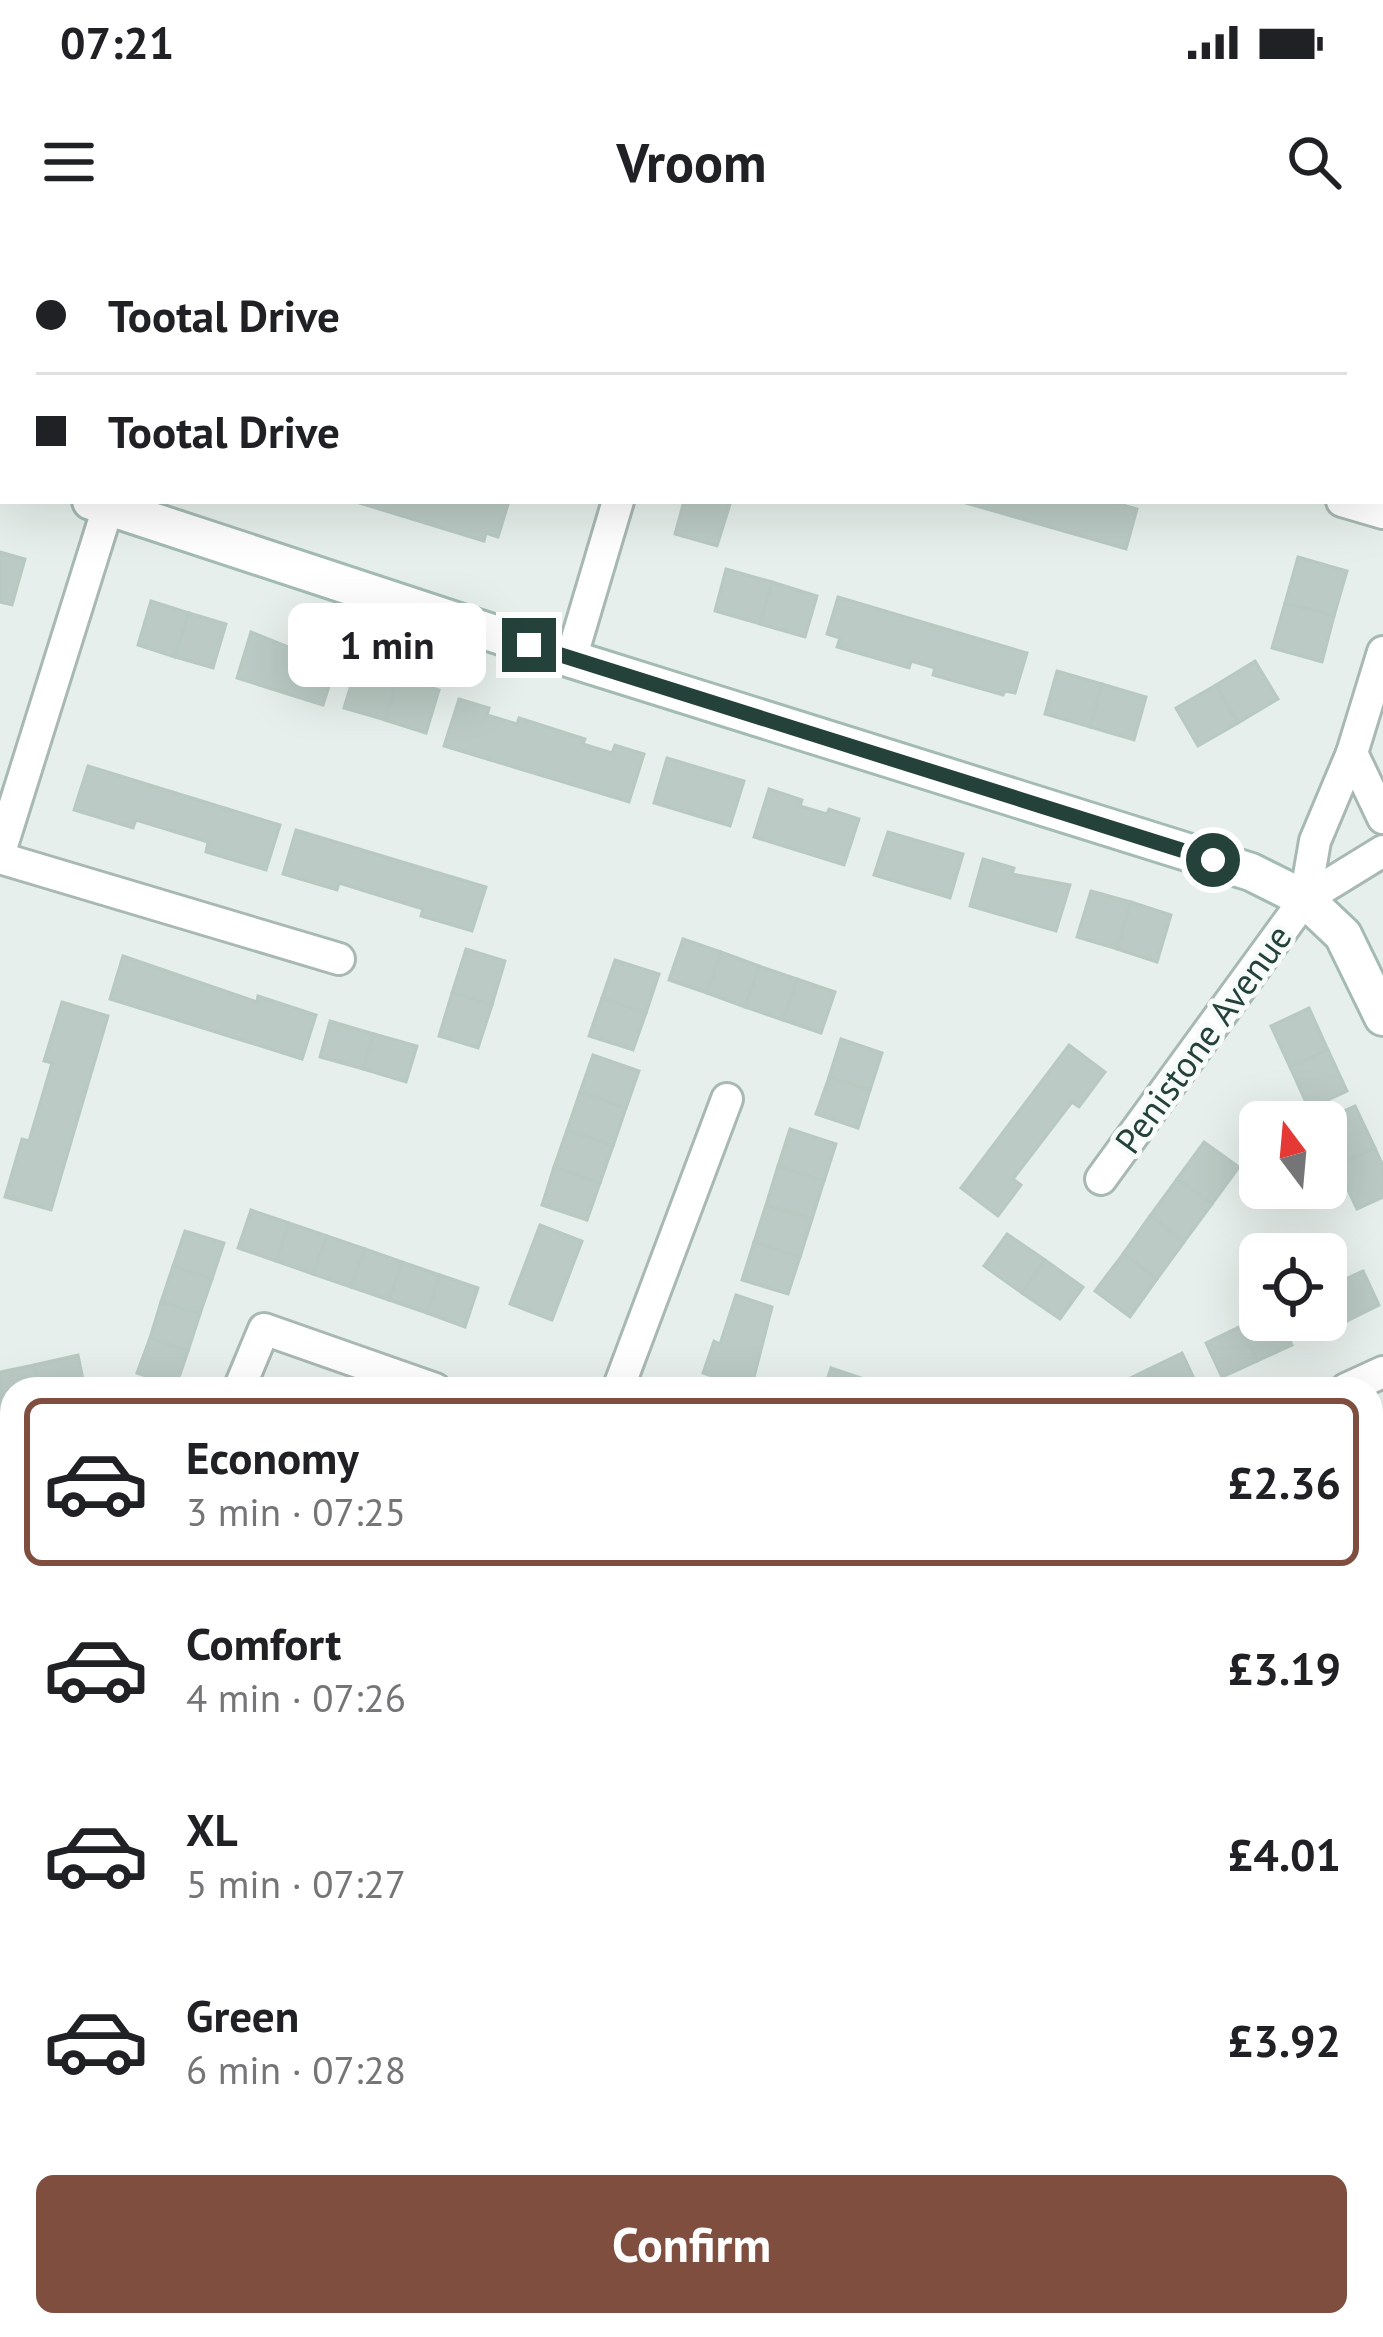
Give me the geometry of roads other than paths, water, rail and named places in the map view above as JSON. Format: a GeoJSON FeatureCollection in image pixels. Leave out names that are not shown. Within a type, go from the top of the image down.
{"type":"FeatureCollection","features":[{"type":"Feature","properties":{"kind":"street"},"geometry":{"type":"LineString","coordinates":[[103,504],[0,855],[339,959]]}},
{"type":"Feature","properties":{"kind":"street"},"geometry":{"type":"LineString","coordinates":[[106,504],[571,659],[1251,872],[1305,898],[1343,935],[1383,1017]]}},
{"type":"Feature","properties":{"kind":"street"},"geometry":{"type":"LineString","coordinates":[[571,659],[617,504]]}},
{"type":"Feature","properties":{"kind":"street"},"geometry":{"type":"LineString","coordinates":[[1352,504],[1383,513]]}},
{"type":"Feature","properties":{"kind":"street"},"geometry":{"type":"LineString","coordinates":[[1305,898],[1315,841],[1352,753],[1383,652]]}},
{"type":"Feature","properties":{"kind":"street"},"geometry":{"type":"LineString","coordinates":[[1352,753],[1383,818]]}},
{"type":"Feature","properties":{"kind":"street"},"geometry":{"type":"LineString","coordinates":[[1305,898],[1383,851]]}},
{"type":"Feature","properties":{"kind":"street","name":"Penistone Avenue"},"geometry":{"type":"LineString","coordinates":[[1101,1179],[1305,898]]}},
{"type":"Feature","properties":{"kind":"street"},"geometry":{"type":"LineString","coordinates":[[623,1377],[728,1099]]}},
{"type":"Feature","properties":{"kind":"street"},"geometry":{"type":"LineString","coordinates":[[244,1377],[264,1329],[401,1377]]}}]}
